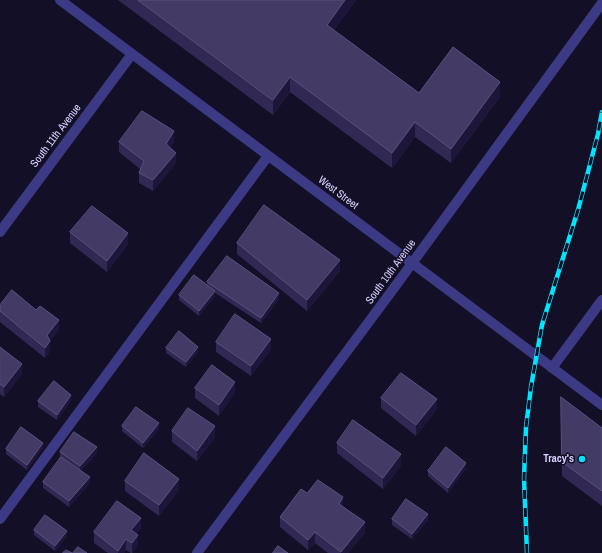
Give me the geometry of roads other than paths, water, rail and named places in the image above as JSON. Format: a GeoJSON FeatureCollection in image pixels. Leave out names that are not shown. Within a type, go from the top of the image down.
{"type":"FeatureCollection","features":[{"type":"Feature","properties":{"kind":"street","name":"West Street"},"geometry":{"type":"LineString","coordinates":[[60,0],[602,405]]}},
{"type":"Feature","properties":{"kind":"street","name":"South 10th Avenue"},"geometry":{"type":"LineString","coordinates":[[197,553],[602,3]]}},
{"type":"Feature","properties":{"kind":"street","name":"South 11th Avenue"},"geometry":{"type":"LineString","coordinates":[[0,232],[132,54]]}},
{"type":"Feature","properties":{"kind":"street"},"geometry":{"type":"LineString","coordinates":[[0,519],[268,156]]}},
{"type":"Feature","properties":{"kind":"street"},"geometry":{"type":"LineString","coordinates":[[552,368],[602,300]]}},
{"type":"Feature","properties":{"kind":"railway"},"geometry":{"type":"LineString","coordinates":[[527,553],[524,478],[526,427],[531,387],[542,325],[578,210],[598,134],[602,112]]}},
{"type":"Feature","properties":{"kind":"place","name":"Tracy's"},"geometry":{"type":"Point","coordinates":[582,459]}}]}
